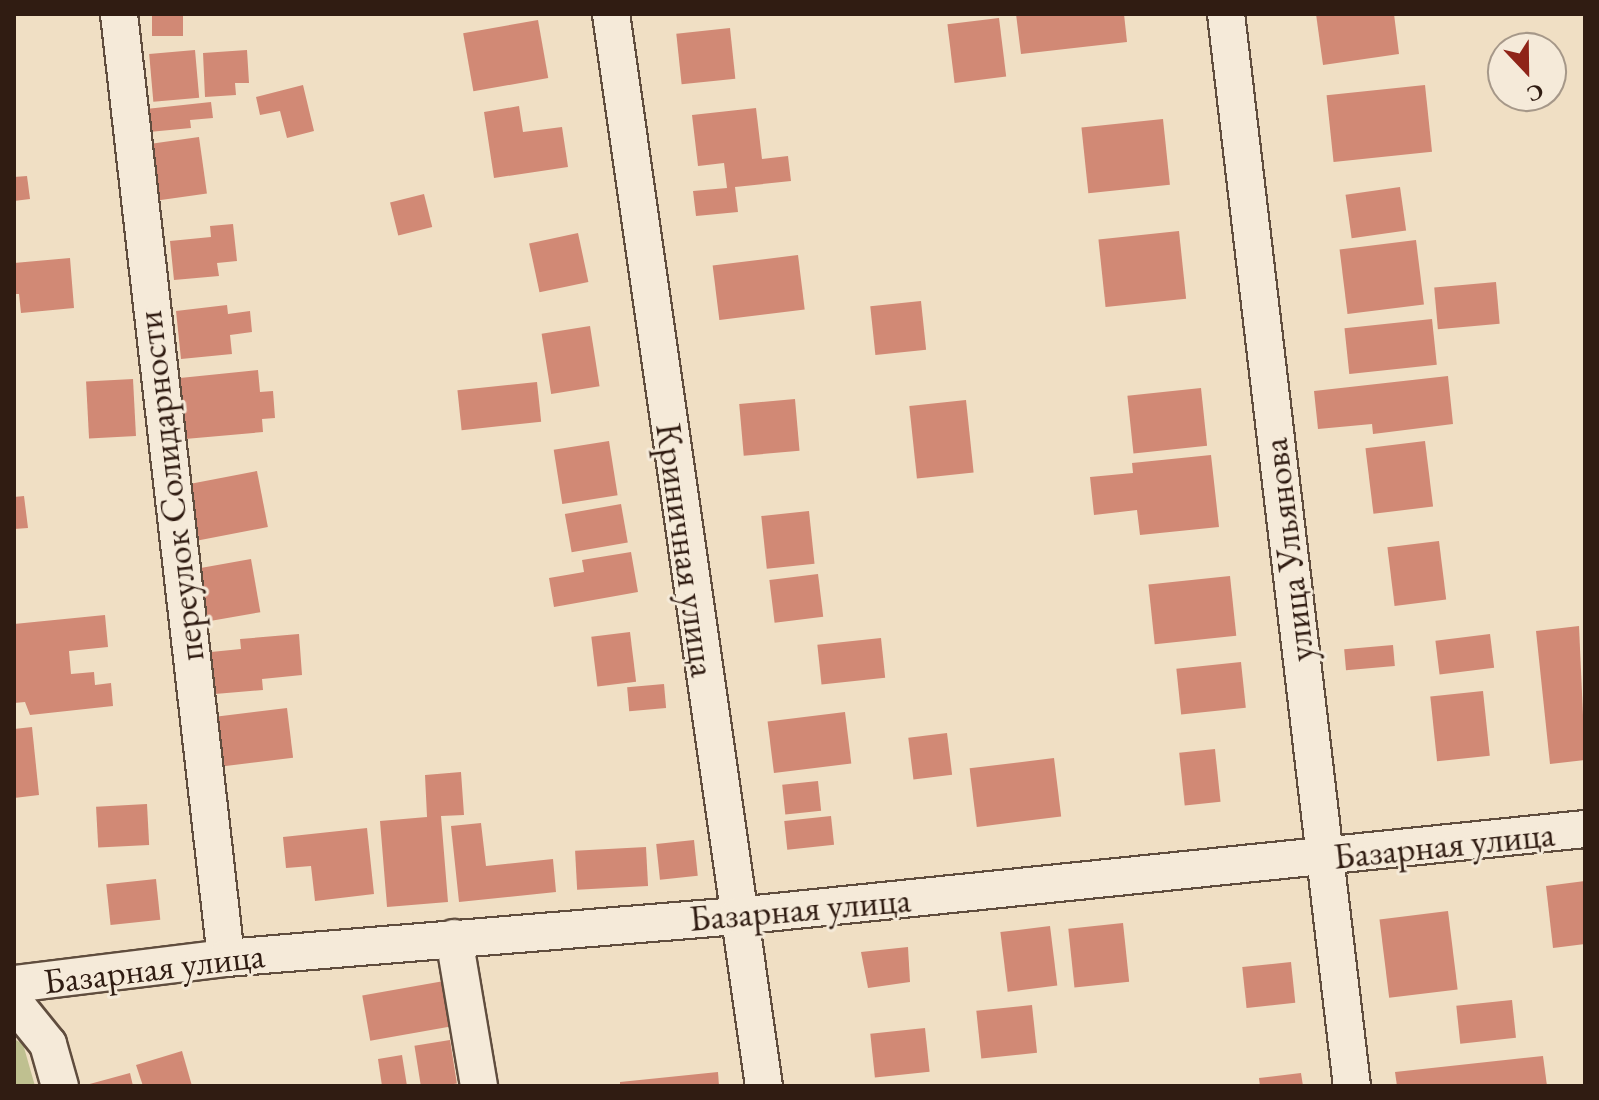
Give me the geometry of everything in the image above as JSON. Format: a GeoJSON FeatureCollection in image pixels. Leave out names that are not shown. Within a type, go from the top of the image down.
{"type":"FeatureCollection","features":[{"type":"Feature","properties":{"kind":"street","name":"переулок Солидарности"},"geometry":{"type":"LineString","coordinates":[[119,14],[226,958]]}},
{"type":"Feature","properties":{"kind":"street","name":"Криничная улица"},"geometry":{"type":"LineString","coordinates":[[611,14],[737,916],[764,1086]]}},
{"type":"Feature","properties":{"kind":"street","name":"улица Ульянова"},"geometry":{"type":"LineString","coordinates":[[1226,14],[1352,1086]]}},
{"type":"Feature","properties":{"kind":"street","name":"Базарная улица"},"geometry":{"type":"LineString","coordinates":[[14,984],[226,958],[737,916],[1324,859],[1585,829]]}},
{"type":"Feature","properties":{"kind":"street"},"geometry":{"type":"LineString","coordinates":[[454,938],[479,1086]]}},
{"type":"Feature","properties":{"kind":"street"},"geometry":{"type":"LineString","coordinates":[[14,1002],[48,1044],[60,1086]]}},
{"type":"Feature","properties":{"kind":"green space"},"geometry":{"type":"Polygon","coordinates":[[[14,1039],[23,1044],[35,1086],[14,1086],[14,1039]]]}},
{"type":"Feature","properties":{"kind":"building"},"geometry":{"type":"Polygon","coordinates":[[[152,14],[183,14],[183,36],[152,36],[152,14]]]}},
{"type":"Feature","properties":{"kind":"building"},"geometry":{"type":"Polygon","coordinates":[[[1016,14],[1124,14],[1127,42],[1021,54],[1016,14]]]}},
{"type":"Feature","properties":{"kind":"building"},"geometry":{"type":"Polygon","coordinates":[[[1316,14],[1394,14],[1399,54],[1323,65],[1316,14]]]}},
{"type":"Feature","properties":{"kind":"building"},"geometry":{"type":"Polygon","coordinates":[[[999,18],[1006,77],[955,83],[947,24],[999,18]]]}},
{"type":"Feature","properties":{"kind":"building"},"geometry":{"type":"Polygon","coordinates":[[[538,20],[548,78],[473,91],[463,33],[538,20]]]}},
{"type":"Feature","properties":{"kind":"building"},"geometry":{"type":"Polygon","coordinates":[[[730,28],[735,79],[682,84],[676,34],[730,28]]]}},
{"type":"Feature","properties":{"kind":"building"},"geometry":{"type":"Polygon","coordinates":[[[195,50],[199,98],[153,102],[149,54],[195,50]]]}},
{"type":"Feature","properties":{"kind":"building"},"geometry":{"type":"Polygon","coordinates":[[[247,50],[249,83],[235,83],[236,95],[205,97],[203,53],[247,50]]]}},
{"type":"Feature","properties":{"kind":"building"},"geometry":{"type":"Polygon","coordinates":[[[303,85],[314,131],[287,138],[280,111],[260,115],[256,97],[303,85]]]}},
{"type":"Feature","properties":{"kind":"building"},"geometry":{"type":"Polygon","coordinates":[[[1425,85],[1432,152],[1334,162],[1327,95],[1425,85]]]}},
{"type":"Feature","properties":{"kind":"building"},"geometry":{"type":"Polygon","coordinates":[[[211,102],[213,118],[190,120],[191,128],[149,132],[146,109],[211,102]]]}},
{"type":"Feature","properties":{"kind":"building"},"geometry":{"type":"Polygon","coordinates":[[[519,106],[523,132],[562,127],[568,167],[494,178],[484,112],[519,106]]]}},
{"type":"Feature","properties":{"kind":"building"},"geometry":{"type":"Polygon","coordinates":[[[756,108],[762,159],[788,156],[791,181],[735,187],[738,212],[696,216],[693,191],[727,188],[724,163],[698,166],[692,115],[756,108]]]}},
{"type":"Feature","properties":{"kind":"building"},"geometry":{"type":"Polygon","coordinates":[[[1163,119],[1170,185],[1088,193],[1081,128],[1163,119]]]}},
{"type":"Feature","properties":{"kind":"building"},"geometry":{"type":"Polygon","coordinates":[[[199,137],[207,193],[157,200],[149,144],[199,137]]]}},
{"type":"Feature","properties":{"kind":"building"},"geometry":{"type":"Polygon","coordinates":[[[27,176],[30,199],[14,201],[14,177],[27,176]]]}},
{"type":"Feature","properties":{"kind":"building"},"geometry":{"type":"Polygon","coordinates":[[[1400,187],[1406,231],[1352,238],[1346,195],[1400,187]]]}},
{"type":"Feature","properties":{"kind":"building"},"geometry":{"type":"Polygon","coordinates":[[[424,194],[432,227],[398,235],[390,202],[424,194]]]}},
{"type":"Feature","properties":{"kind":"building"},"geometry":{"type":"Polygon","coordinates":[[[233,224],[237,261],[217,263],[219,276],[174,280],[170,241],[211,237],[210,226],[233,224]]]}},
{"type":"Feature","properties":{"kind":"building"},"geometry":{"type":"Polygon","coordinates":[[[1179,231],[1186,299],[1106,307],[1098,239],[1179,231]]]}},
{"type":"Feature","properties":{"kind":"building"},"geometry":{"type":"Polygon","coordinates":[[[578,233],[588,282],[539,292],[529,243],[578,233]]]}},
{"type":"Feature","properties":{"kind":"building"},"geometry":{"type":"Polygon","coordinates":[[[1416,240],[1424,305],[1347,314],[1340,249],[1416,240]]]}},
{"type":"Feature","properties":{"kind":"building"},"geometry":{"type":"Polygon","coordinates":[[[798,255],[805,310],[719,320],[713,265],[798,255]]]}},
{"type":"Feature","properties":{"kind":"building"},"geometry":{"type":"Polygon","coordinates":[[[70,258],[74,308],[21,313],[19,294],[14,294],[14,263],[70,258]]]}},
{"type":"Feature","properties":{"kind":"building"},"geometry":{"type":"Polygon","coordinates":[[[1496,282],[1500,324],[1438,329],[1434,287],[1496,282]]]}},
{"type":"Feature","properties":{"kind":"building"},"geometry":{"type":"Polygon","coordinates":[[[921,301],[926,350],[875,355],[870,306],[921,301]]]}},
{"type":"Feature","properties":{"kind":"building"},"geometry":{"type":"Polygon","coordinates":[[[227,305],[228,314],[250,311],[252,332],[230,335],[232,354],[181,359],[176,311],[227,305]]]}},
{"type":"Feature","properties":{"kind":"building"},"geometry":{"type":"Polygon","coordinates":[[[1432,319],[1437,365],[1349,374],[1344,328],[1432,319]]]}},
{"type":"Feature","properties":{"kind":"building"},"geometry":{"type":"Polygon","coordinates":[[[590,326],[600,386],[551,394],[542,334],[590,326]]]}},
{"type":"Feature","properties":{"kind":"building"},"geometry":{"type":"Polygon","coordinates":[[[258,370],[260,392],[273,391],[275,418],[262,419],[263,432],[185,439],[180,378],[258,370]]]}},
{"type":"Feature","properties":{"kind":"building"},"geometry":{"type":"Polygon","coordinates":[[[1448,376],[1453,424],[1373,434],[1372,424],[1318,429],[1314,391],[1448,376]]]}},
{"type":"Feature","properties":{"kind":"building"},"geometry":{"type":"Polygon","coordinates":[[[133,379],[136,436],[89,438],[86,381],[133,379]]]}},
{"type":"Feature","properties":{"kind":"building"},"geometry":{"type":"Polygon","coordinates":[[[537,382],[541,422],[462,430],[457,390],[537,382]]]}},
{"type":"Feature","properties":{"kind":"building"},"geometry":{"type":"Polygon","coordinates":[[[1201,388],[1207,446],[1133,453],[1127,396],[1201,388]]]}},
{"type":"Feature","properties":{"kind":"building"},"geometry":{"type":"Polygon","coordinates":[[[795,399],[800,451],[744,456],[739,404],[795,399]]]}},
{"type":"Feature","properties":{"kind":"building"},"geometry":{"type":"Polygon","coordinates":[[[966,400],[974,473],[917,479],[909,406],[966,400]]]}},
{"type":"Feature","properties":{"kind":"building"},"geometry":{"type":"Polygon","coordinates":[[[609,441],[618,495],[562,504],[554,450],[609,441]]]}},
{"type":"Feature","properties":{"kind":"building"},"geometry":{"type":"Polygon","coordinates":[[[1425,441],[1433,507],[1373,514],[1365,448],[1425,441]]]}},
{"type":"Feature","properties":{"kind":"building"},"geometry":{"type":"Polygon","coordinates":[[[1211,455],[1219,527],[1140,535],[1137,510],[1094,515],[1090,477],[1133,473],[1132,463],[1211,455]]]}},
{"type":"Feature","properties":{"kind":"building"},"geometry":{"type":"Polygon","coordinates":[[[257,471],[268,527],[199,540],[188,484],[257,471]]]}},
{"type":"Feature","properties":{"kind":"building"},"geometry":{"type":"Polygon","coordinates":[[[24,496],[28,528],[14,529],[14,497],[24,496]]]}},
{"type":"Feature","properties":{"kind":"building"},"geometry":{"type":"Polygon","coordinates":[[[621,504],[628,542],[572,552],[565,514],[621,504]]]}},
{"type":"Feature","properties":{"kind":"building"},"geometry":{"type":"Polygon","coordinates":[[[809,511],[815,564],[767,569],[761,516],[809,511]]]}},
{"type":"Feature","properties":{"kind":"building"},"geometry":{"type":"Polygon","coordinates":[[[1439,541],[1446,600],[1395,606],[1387,547],[1439,541]]]}},
{"type":"Feature","properties":{"kind":"building"},"geometry":{"type":"Polygon","coordinates":[[[631,552],[638,592],[554,607],[549,578],[584,572],[582,560],[631,552]]]}},
{"type":"Feature","properties":{"kind":"building"},"geometry":{"type":"Polygon","coordinates":[[[251,559],[260,612],[207,622],[198,568],[251,559]]]}},
{"type":"Feature","properties":{"kind":"building"},"geometry":{"type":"Polygon","coordinates":[[[818,574],[823,617],[775,623],[769,580],[818,574]]]}},
{"type":"Feature","properties":{"kind":"building"},"geometry":{"type":"Polygon","coordinates":[[[1230,576],[1236,636],[1155,644],[1148,585],[1230,576]]]}},
{"type":"Feature","properties":{"kind":"building"},"geometry":{"type":"Polygon","coordinates":[[[105,615],[108,647],[69,651],[71,674],[94,672],[95,685],[111,683],[113,706],[30,715],[25,702],[14,703],[14,624],[105,615]]]}},
{"type":"Feature","properties":{"kind":"building"},"geometry":{"type":"Polygon","coordinates":[[[1579,626],[1585,760],[1550,764],[1536,631],[1579,626]]]}},
{"type":"Feature","properties":{"kind":"building"},"geometry":{"type":"Polygon","coordinates":[[[630,632],[636,682],[597,686],[591,637],[630,632]]]}},
{"type":"Feature","properties":{"kind":"building"},"geometry":{"type":"Polygon","coordinates":[[[299,634],[302,675],[262,679],[263,690],[215,694],[211,652],[241,649],[240,639],[299,634]]]}},
{"type":"Feature","properties":{"kind":"building"},"geometry":{"type":"Polygon","coordinates":[[[1490,634],[1494,668],[1440,674],[1435,641],[1490,634]]]}},
{"type":"Feature","properties":{"kind":"building"},"geometry":{"type":"Polygon","coordinates":[[[881,638],[885,678],[822,684],[817,645],[881,638]]]}},
{"type":"Feature","properties":{"kind":"building"},"geometry":{"type":"Polygon","coordinates":[[[1393,645],[1395,666],[1346,670],[1344,649],[1393,645]]]}},
{"type":"Feature","properties":{"kind":"building"},"geometry":{"type":"Polygon","coordinates":[[[1241,662],[1246,708],[1181,715],[1176,669],[1241,662]]]}},
{"type":"Feature","properties":{"kind":"building"},"geometry":{"type":"Polygon","coordinates":[[[664,684],[666,708],[629,711],[627,687],[664,684]]]}},
{"type":"Feature","properties":{"kind":"building"},"geometry":{"type":"Polygon","coordinates":[[[1483,691],[1490,756],[1437,761],[1430,697],[1483,691]]]}},
{"type":"Feature","properties":{"kind":"building"},"geometry":{"type":"Polygon","coordinates":[[[287,708],[293,758],[224,766],[218,717],[287,708]]]}},
{"type":"Feature","properties":{"kind":"building"},"geometry":{"type":"Polygon","coordinates":[[[845,712],[851,764],[774,773],[768,722],[845,712]]]}},
{"type":"Feature","properties":{"kind":"building"},"geometry":{"type":"Polygon","coordinates":[[[32,727],[39,795],[14,798],[14,729],[32,727]]]}},
{"type":"Feature","properties":{"kind":"building"},"geometry":{"type":"Polygon","coordinates":[[[947,733],[952,775],[913,779],[908,738],[947,733]]]}},
{"type":"Feature","properties":{"kind":"building"},"geometry":{"type":"Polygon","coordinates":[[[1215,749],[1221,802],[1185,805],[1179,753],[1215,749]]]}},
{"type":"Feature","properties":{"kind":"building"},"geometry":{"type":"Polygon","coordinates":[[[1054,758],[1061,817],[977,827],[970,768],[1054,758]]]}},
{"type":"Feature","properties":{"kind":"building"},"geometry":{"type":"Polygon","coordinates":[[[461,772],[464,815],[441,816],[448,902],[387,907],[380,821],[427,817],[425,775],[461,772]]]}},
{"type":"Feature","properties":{"kind":"building"},"geometry":{"type":"Polygon","coordinates":[[[818,781],[821,811],[785,815],[782,785],[818,781]]]}},
{"type":"Feature","properties":{"kind":"building"},"geometry":{"type":"Polygon","coordinates":[[[147,804],[149,845],[98,848],[96,807],[147,804]]]}},
{"type":"Feature","properties":{"kind":"building"},"geometry":{"type":"Polygon","coordinates":[[[831,816],[834,845],[787,850],[784,821],[831,816]]]}},
{"type":"Feature","properties":{"kind":"building"},"geometry":{"type":"Polygon","coordinates":[[[481,823],[486,866],[553,859],[556,892],[459,902],[451,826],[481,823]]]}},
{"type":"Feature","properties":{"kind":"building"},"geometry":{"type":"Polygon","coordinates":[[[367,828],[374,894],[315,901],[311,866],[286,868],[283,837],[367,828]]]}},
{"type":"Feature","properties":{"kind":"building"},"geometry":{"type":"Polygon","coordinates":[[[694,840],[698,876],[660,880],[656,844],[694,840]]]}},
{"type":"Feature","properties":{"kind":"building"},"geometry":{"type":"Polygon","coordinates":[[[646,847],[648,886],[577,890],[575,851],[646,847]]]}},
{"type":"Feature","properties":{"kind":"building"},"geometry":{"type":"Polygon","coordinates":[[[156,879],[160,920],[111,925],[106,884],[156,879]]]}},
{"type":"Feature","properties":{"kind":"building"},"geometry":{"type":"Polygon","coordinates":[[[1585,881],[1585,944],[1553,948],[1546,886],[1585,881]]]}},
{"type":"Feature","properties":{"kind":"building"},"geometry":{"type":"Polygon","coordinates":[[[1448,911],[1458,989],[1389,998],[1380,919],[1448,911]]]}},
{"type":"Feature","properties":{"kind":"building"},"geometry":{"type":"Polygon","coordinates":[[[1123,923],[1129,982],[1074,987],[1068,929],[1123,923]]]}},
{"type":"Feature","properties":{"kind":"building"},"geometry":{"type":"Polygon","coordinates":[[[1050,926],[1057,986],[1008,992],[1000,932],[1050,926]]]}},
{"type":"Feature","properties":{"kind":"building"},"geometry":{"type":"Polygon","coordinates":[[[908,947],[910,982],[868,988],[861,952],[908,947]]]}},
{"type":"Feature","properties":{"kind":"building"},"geometry":{"type":"Polygon","coordinates":[[[1291,962],[1295,1003],[1247,1008],[1242,967],[1291,962]]]}},
{"type":"Feature","properties":{"kind":"building"},"geometry":{"type":"Polygon","coordinates":[[[444,981],[452,1026],[370,1041],[362,995],[444,981]]]}},
{"type":"Feature","properties":{"kind":"building"},"geometry":{"type":"Polygon","coordinates":[[[1512,1000],[1516,1038],[1460,1044],[1456,1006],[1512,1000]]]}},
{"type":"Feature","properties":{"kind":"building"},"geometry":{"type":"Polygon","coordinates":[[[1032,1005],[1037,1053],[981,1059],[976,1011],[1032,1005]]]}},
{"type":"Feature","properties":{"kind":"building"},"geometry":{"type":"Polygon","coordinates":[[[925,1028],[930,1072],[875,1078],[870,1034],[925,1028]]]}},
{"type":"Feature","properties":{"kind":"building"},"geometry":{"type":"Polygon","coordinates":[[[450,1040],[457,1083],[421,1086],[414,1046],[450,1040]]]}},
{"type":"Feature","properties":{"kind":"building"},"geometry":{"type":"Polygon","coordinates":[[[182,1051],[192,1086],[143,1086],[136,1065],[182,1051]]]}},
{"type":"Feature","properties":{"kind":"building"},"geometry":{"type":"Polygon","coordinates":[[[402,1055],[407,1086],[382,1086],[378,1059],[402,1055]]]}},
{"type":"Feature","properties":{"kind":"building"},"geometry":{"type":"Polygon","coordinates":[[[1543,1056],[1547,1086],[1397,1086],[1395,1072],[1543,1056]]]}},
{"type":"Feature","properties":{"kind":"building"},"geometry":{"type":"Polygon","coordinates":[[[718,1072],[719,1086],[620,1086],[620,1082],[718,1072]]]}},
{"type":"Feature","properties":{"kind":"building"},"geometry":{"type":"Polygon","coordinates":[[[130,1073],[133,1086],[86,1086],[86,1085],[130,1073]]]}},
{"type":"Feature","properties":{"kind":"building"},"geometry":{"type":"Polygon","coordinates":[[[1301,1073],[1303,1086],[1260,1086],[1259,1078],[1301,1073]]]}}]}
